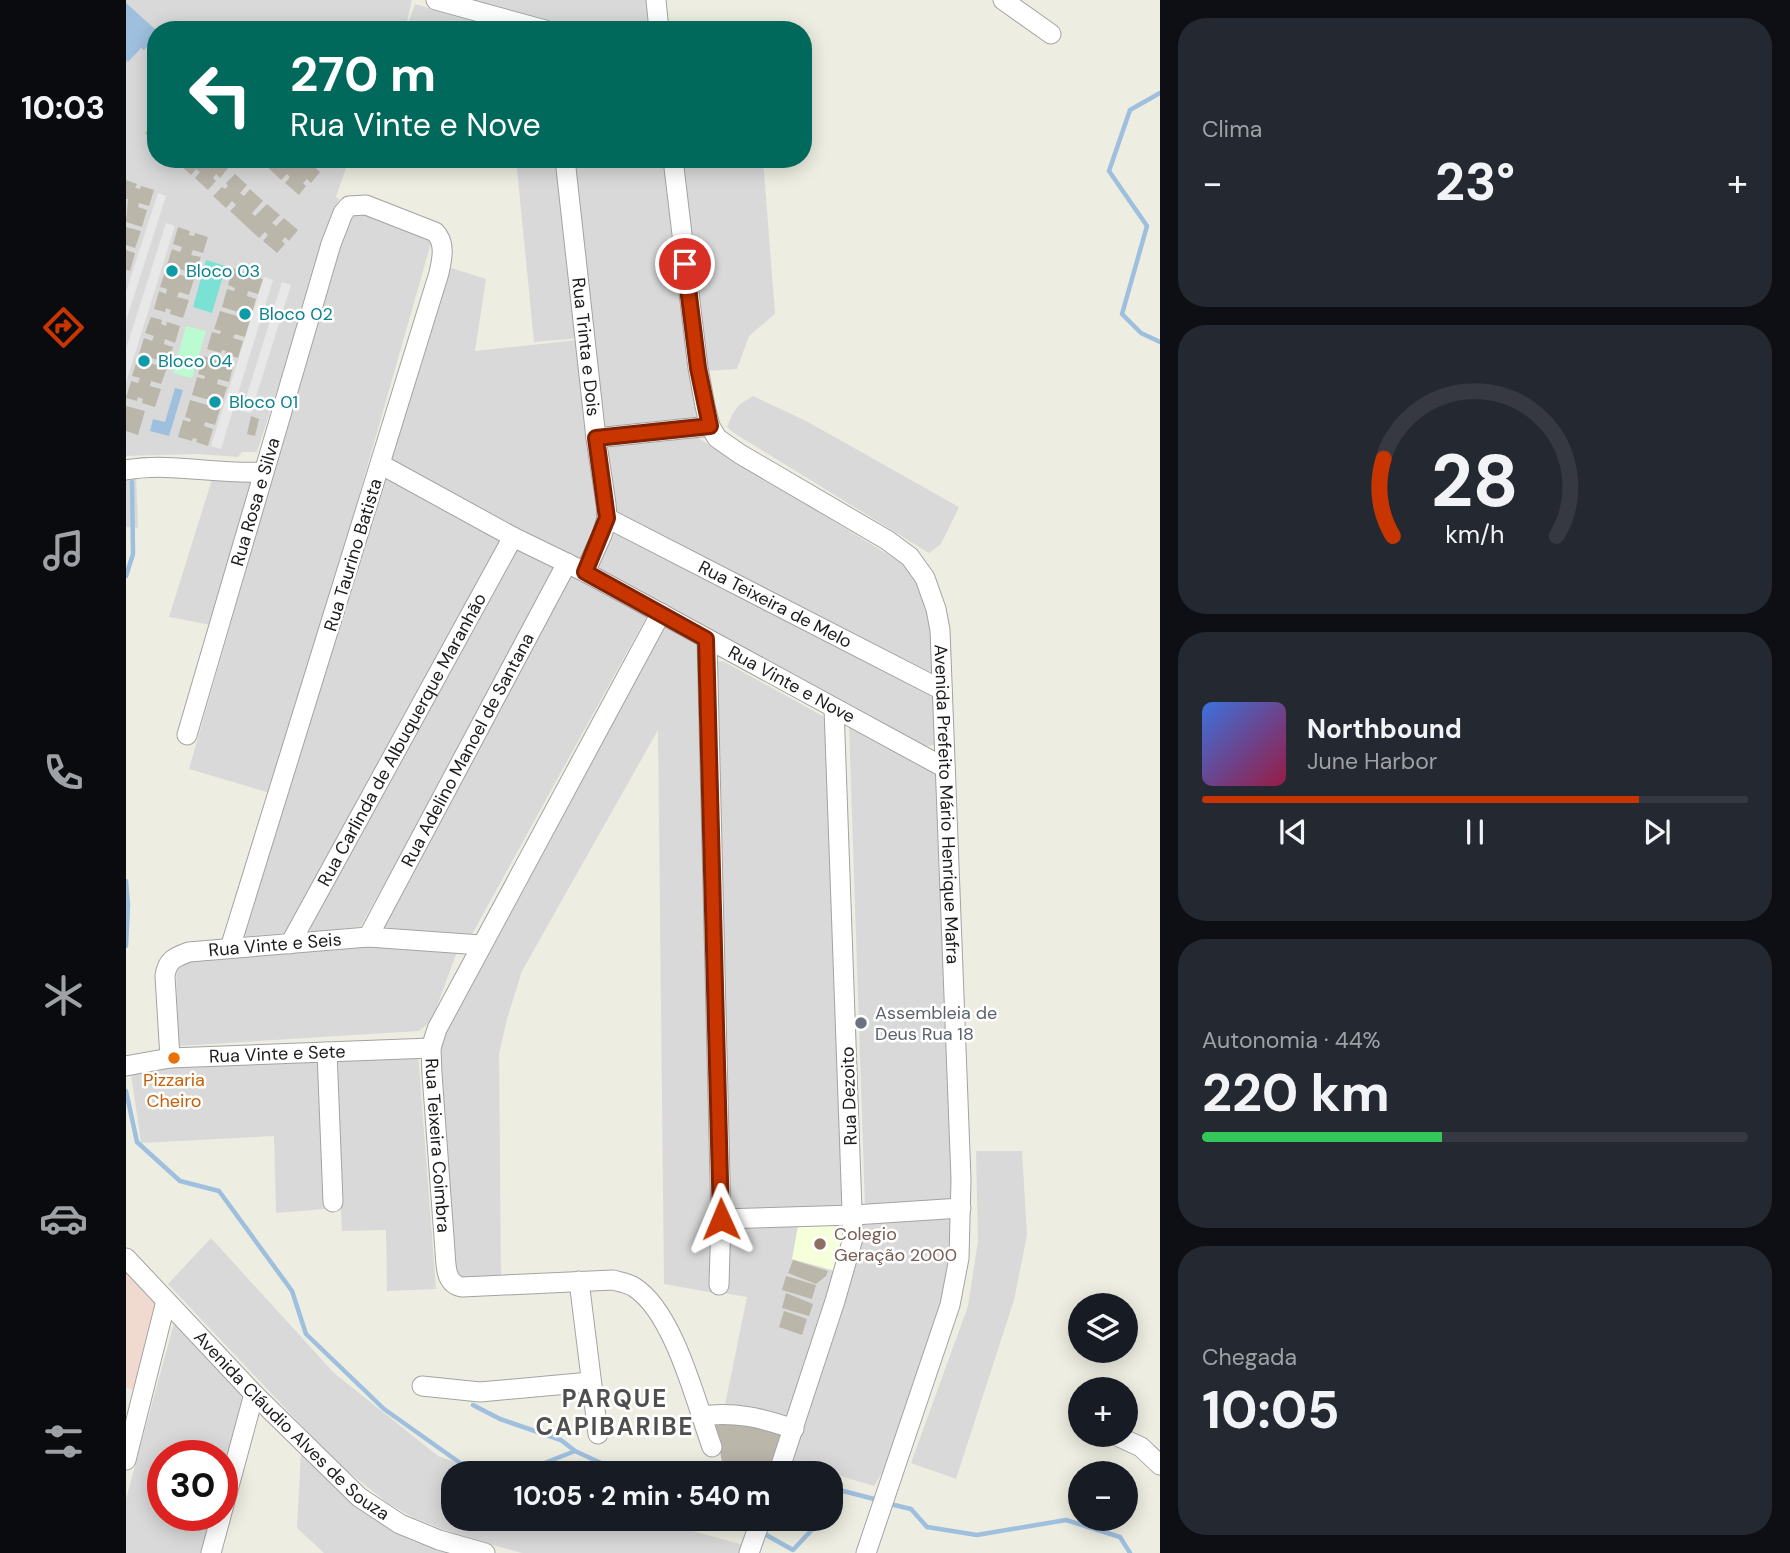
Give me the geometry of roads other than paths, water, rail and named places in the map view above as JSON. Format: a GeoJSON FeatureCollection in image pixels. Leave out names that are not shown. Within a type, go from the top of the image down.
{"type":"FeatureCollection","features":[{"type":"Feature","properties":{"kind":"street"},"geometry":{"type":"LineString","coordinates":[[436,0],[512,21]]}},
{"type":"Feature","properties":{"kind":"street"},"geometry":{"type":"LineString","coordinates":[[656,0],[658,21]]}},
{"type":"Feature","properties":{"kind":"street"},"geometry":{"type":"LineString","coordinates":[[1003,0],[1051,34]]}},
{"type":"Feature","properties":{"kind":"street","name":"Rua Trinta e Dois"},"geometry":{"type":"LineString","coordinates":[[566,168],[607,518],[585,572]]}},
{"type":"Feature","properties":{"kind":"street"},"geometry":{"type":"LineString","coordinates":[[596,438],[710,426],[698,368],[674,168]]}},
{"type":"Feature","properties":{"kind":"street","name":"Rua Taurino Batista"},"geometry":{"type":"LineString","coordinates":[[230,948],[439,273],[442,247],[440,237],[435,232],[366,205]]}},
{"type":"Feature","properties":{"kind":"street","name":"Rua Rosa e Silva"},"geometry":{"type":"LineString","coordinates":[[187,735],[331,244],[343,213],[349,206],[366,205]]}},
{"type":"Feature","properties":{"kind":"street","name":"Avenida Prefeito Mário Henrique Mafra"},"geometry":{"type":"LineString","coordinates":[[710,426],[718,438],[740,454],[887,540],[910,557],[925,579],[940,630],[961,1208],[959,1258],[950,1305],[866,1553]]}},
{"type":"Feature","properties":{"kind":"street","name":"Rua Vinte e Nove"},"geometry":{"type":"LineString","coordinates":[[380,464],[945,768]]}},
{"type":"Feature","properties":{"kind":"street"},"geometry":{"type":"LineString","coordinates":[[126,470],[188,467],[239,473],[263,472]]}},
{"type":"Feature","properties":{"kind":"street","name":"Rua Teixeira de Melo"},"geometry":{"type":"LineString","coordinates":[[607,518],[942,690]]}},
{"type":"Feature","properties":{"kind":"street","name":"Rua Carlinda de Albuquerque Maranhão"},"geometry":{"type":"LineString","coordinates":[[290,944],[513,537]]}},
{"type":"Feature","properties":{"kind":"street","name":"Rua Adelino Manoel de Santana"},"geometry":{"type":"LineString","coordinates":[[368,937],[567,563]]}},
{"type":"Feature","properties":{"kind":"street","name":"Rua Teixeira Coimbra"},"geometry":{"type":"LineString","coordinates":[[661,613],[481,945],[437,1029],[431,1048],[445,1251],[451,1281],[462,1287],[613,1280],[634,1287],[647,1299],[674,1340],[712,1447]]}},
{"type":"Feature","properties":{"kind":"street"},"geometry":{"type":"LineString","coordinates":[[706,639],[721,1219],[719,1285]]}},
{"type":"Feature","properties":{"kind":"street","name":"Rua Dezoito"},"geometry":{"type":"LineString","coordinates":[[783,1461],[847,1265],[853,1238],[834,708]]}},
{"type":"Feature","properties":{"kind":"street","name":"Rua Vinte e Seis"},"geometry":{"type":"LineString","coordinates":[[170,1058],[166,967],[176,956],[230,948],[368,937],[481,945]]}},
{"type":"Feature","properties":{"kind":"street","name":"Rua Vinte e Sete"},"geometry":{"type":"LineString","coordinates":[[131,1066],[170,1058],[431,1048]]}},
{"type":"Feature","properties":{"kind":"street"},"geometry":{"type":"LineString","coordinates":[[327,1052],[333,1202]]}},
{"type":"Feature","properties":{"kind":"street"},"geometry":{"type":"LineString","coordinates":[[721,1219],[961,1208]]}},
{"type":"Feature","properties":{"kind":"street","name":"Avenida Cláudio Alves de Souza"},"geometry":{"type":"LineString","coordinates":[[126,1258],[254,1394],[359,1497],[400,1524],[439,1540],[485,1553]]}},
{"type":"Feature","properties":{"kind":"street"},"geometry":{"type":"LineString","coordinates":[[579,1280],[598,1434]]}},
{"type":"Feature","properties":{"kind":"street"},"geometry":{"type":"LineString","coordinates":[[126,1460],[132,1407],[166,1301]]}},
{"type":"Feature","properties":{"kind":"street"},"geometry":{"type":"LineString","coordinates":[[422,1386],[480,1392],[590,1382]]}},
{"type":"Feature","properties":{"kind":"street"},"geometry":{"type":"LineString","coordinates":[[238,1454],[254,1394]]}},
{"type":"Feature","properties":{"kind":"street"},"geometry":{"type":"LineString","coordinates":[[701,1416],[721,1413],[741,1415],[762,1418],[794,1429]]}},
{"type":"Feature","properties":{"kind":"street"},"geometry":{"type":"LineString","coordinates":[[1138,1446],[1160,1465]]}},
{"type":"Feature","properties":{"kind":"street"},"geometry":{"type":"LineString","coordinates":[[211,1553],[217,1531]]}},
{"type":"Feature","properties":{"kind":"street"},"geometry":{"type":"LineString","coordinates":[[749,1553],[757,1531]]}},
{"type":"Feature","properties":{"kind":"waterway"},"geometry":{"type":"LineString","coordinates":[[1160,93],[1130,110],[1109,171],[1147,226],[1122,314],[1141,333],[1160,342]]}},
{"type":"Feature","properties":{"kind":"waterway"},"geometry":{"type":"LineString","coordinates":[[126,576],[133,554],[132,482]]}},
{"type":"Feature","properties":{"kind":"waterway"},"geometry":{"type":"LineString","coordinates":[[126,881],[126,946]]}},
{"type":"Feature","properties":{"kind":"waterway"},"geometry":{"type":"LineString","coordinates":[[126,1091],[137,1142],[180,1181],[219,1191],[292,1291],[306,1334],[384,1409],[457,1461]]}},
{"type":"Feature","properties":{"kind":"waterway"},"geometry":{"type":"LineString","coordinates":[[473,1405],[500,1419],[561,1440],[575,1451]]}},
{"type":"Feature","properties":{"kind":"waterway"},"geometry":{"type":"LineString","coordinates":[[550,1461],[575,1451],[597,1461]]}},
{"type":"Feature","properties":{"kind":"waterway"},"geometry":{"type":"LineString","coordinates":[[843,1491],[878,1500]]}},
{"type":"Feature","properties":{"kind":"waterway"},"geometry":{"type":"LineString","coordinates":[[890,1504],[911,1509],[927,1527],[977,1535],[1066,1520],[1120,1537],[1130,1553]]}},
{"type":"Feature","properties":{"kind":"waterway"},"geometry":{"type":"LineString","coordinates":[[761,1532],[793,1550],[811,1531]]}},
{"type":"Feature","properties":{"kind":"place","name":"Bloco 03"},"geometry":{"type":"Point","coordinates":[172,271]}},
{"type":"Feature","properties":{"kind":"place","name":"Bloco 02"},"geometry":{"type":"Point","coordinates":[245,314]}},
{"type":"Feature","properties":{"kind":"place","name":"Bloco 04"},"geometry":{"type":"Point","coordinates":[144,361]}},
{"type":"Feature","properties":{"kind":"place","name":"Bloco 01"},"geometry":{"type":"Point","coordinates":[215,402]}},
{"type":"Feature","properties":{"kind":"place","name":"Assembleia de Deus Rua 18"},"geometry":{"type":"Point","coordinates":[861,1023]}},
{"type":"Feature","properties":{"kind":"place","name":"Pizzaria Cheiro"},"geometry":{"type":"Point","coordinates":[174,1058]}},
{"type":"Feature","properties":{"kind":"place","name":"Colegio Geração 2000"},"geometry":{"type":"Point","coordinates":[820,1244]}},
{"type":"Feature","properties":{"kind":"district","name":"PARQUE CAPIBARIBE"},"geometry":{"type":"Point","coordinates":[615,1413]}}]}
